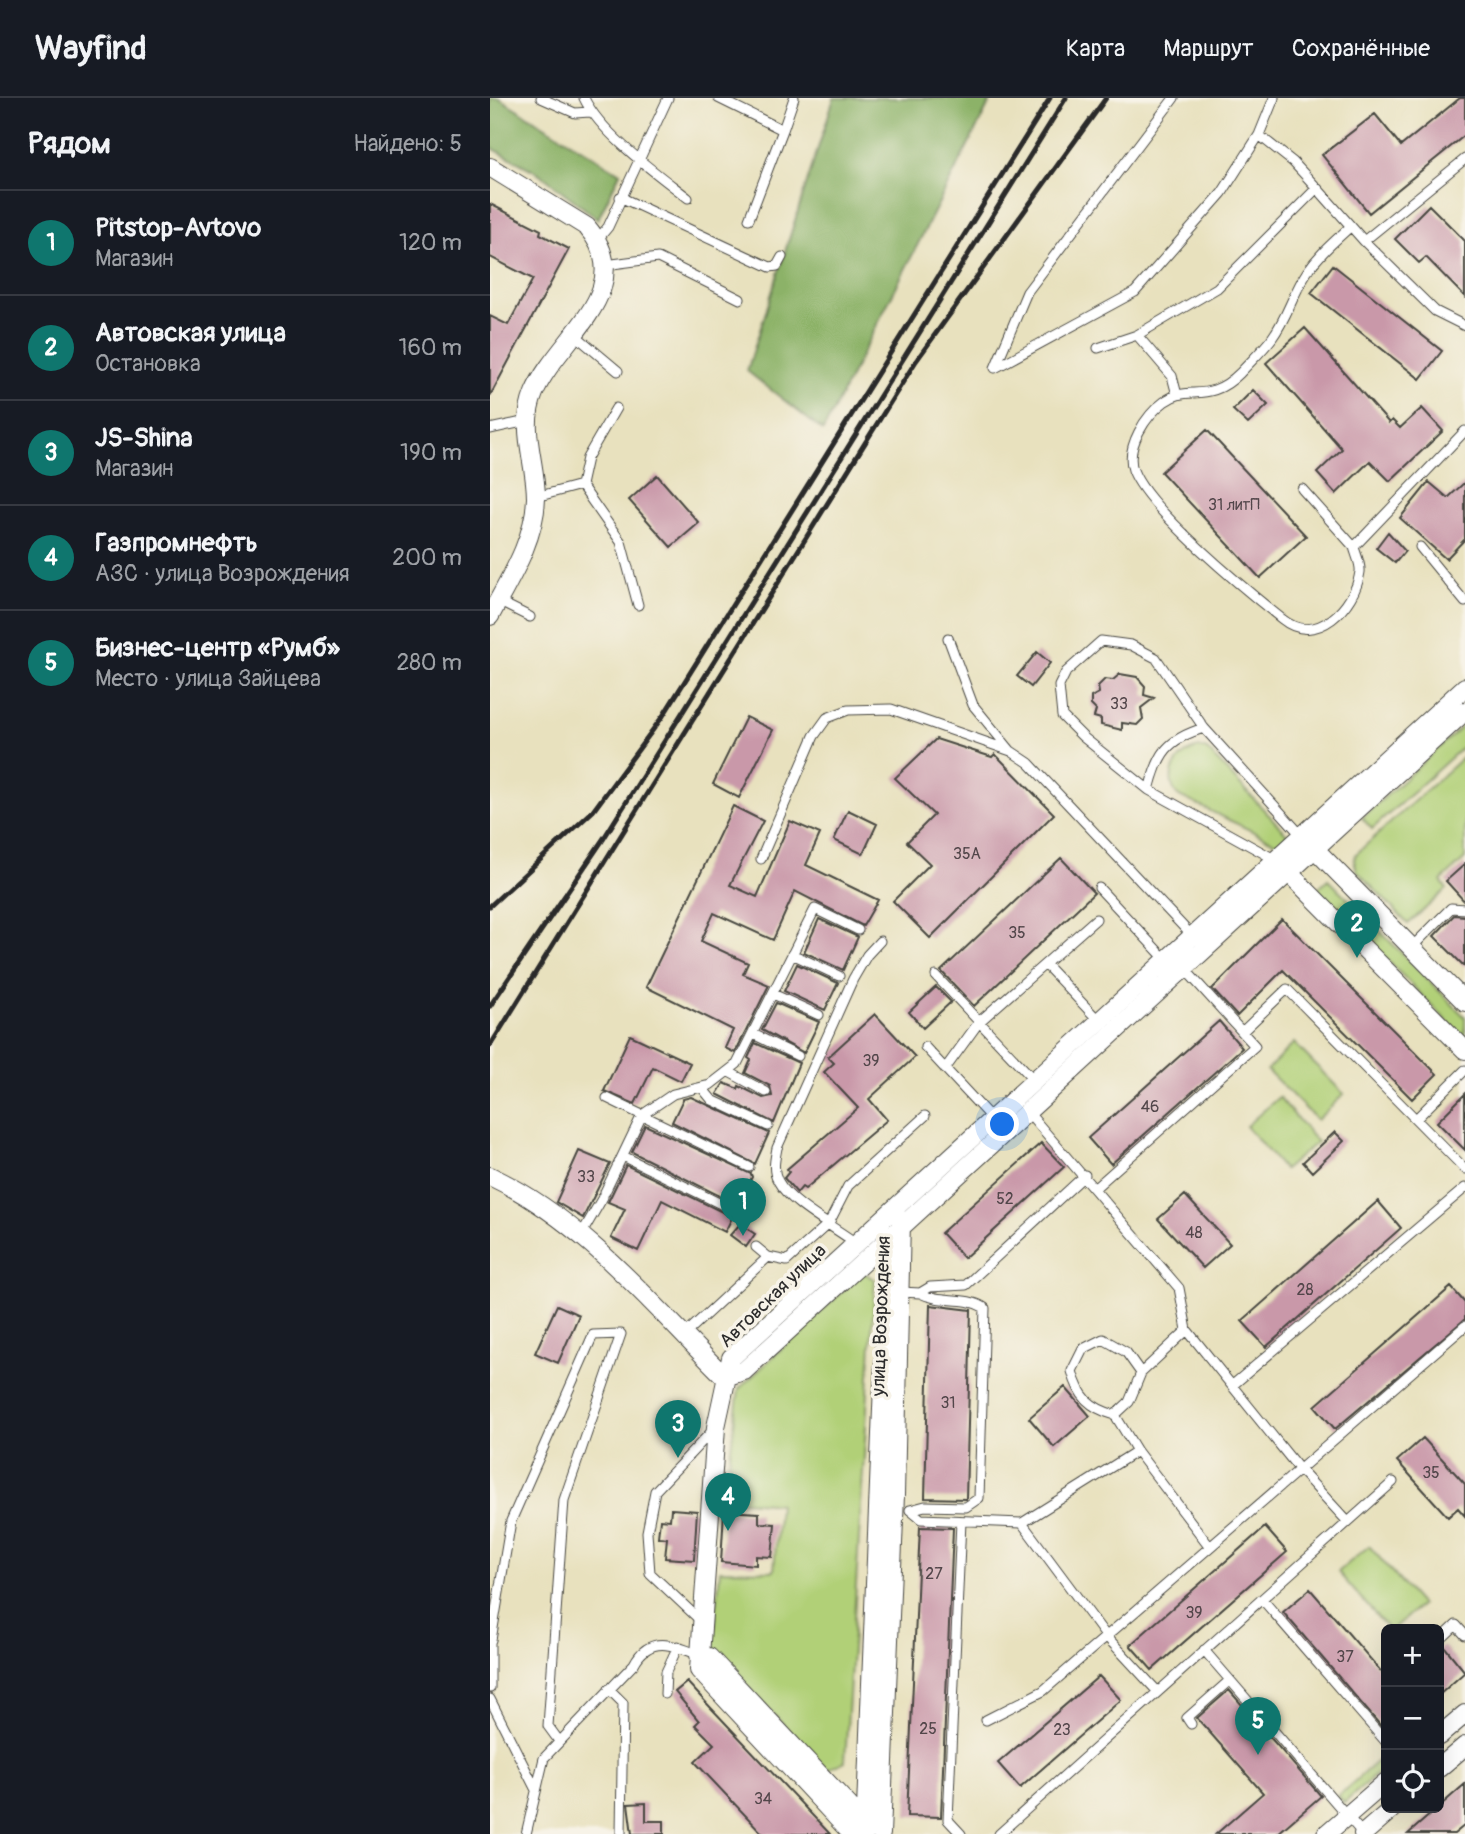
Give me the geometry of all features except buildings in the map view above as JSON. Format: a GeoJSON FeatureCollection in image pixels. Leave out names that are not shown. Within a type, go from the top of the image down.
{"type":"FeatureCollection","features":[{"type":"Feature","properties":{"kind":"street"},"geometry":{"type":"LineString","coordinates":[[490,167],[574,216],[598,239],[605,265],[604,281],[598,300],[545,371],[534,394],[527,421],[536,497],[527,541],[494,608]]}},
{"type":"Feature","properties":{"kind":"street","name":"Автовская улица"},"geometry":{"type":"LineString","coordinates":[[725,1377],[731,1358],[897,1207],[1022,1105],[1308,843],[1465,687]]}},
{"type":"Feature","properties":{"kind":"street","name":"Автовская улица"},"geometry":{"type":"LineString","coordinates":[[1308,843],[1465,711]]}},
{"type":"Feature","properties":{"kind":"street"},"geometry":{"type":"LineString","coordinates":[[1308,843],[1465,1002]]}},
{"type":"Feature","properties":{"kind":"street"},"geometry":{"type":"LineString","coordinates":[[1282,867],[1465,1051]]}},
{"type":"Feature","properties":{"kind":"street","name":"Автовская улица"},"geometry":{"type":"LineString","coordinates":[[725,1377],[744,1371],[903,1226],[998,1126]]}},
{"type":"Feature","properties":{"kind":"street"},"geometry":{"type":"LineString","coordinates":[[492,1182],[538,1202],[581,1235],[725,1377],[716,1427],[699,1656]]}},
{"type":"Feature","properties":{"kind":"street","name":"улица Возрождения"},"geometry":{"type":"LineString","coordinates":[[881,1834],[903,1226],[897,1207]]}},
{"type":"Feature","properties":{"kind":"street","name":"улица Возрождения"},"geometry":{"type":"LineString","coordinates":[[864,1831],[894,1510],[887,1240],[897,1207]]}},
{"type":"Feature","properties":{"kind":"street","name":"улица Возрождения"},"geometry":{"type":"LineString","coordinates":[[699,1656],[699,1670],[864,1831]]}},
{"type":"Feature","properties":{"kind":"street"},"geometry":{"type":"LineString","coordinates":[[1444,1733],[1465,1715]]}},
{"type":"Feature","properties":{"kind":"street"},"geometry":{"type":"LineString","coordinates":[[1444,1764],[1465,1746]]}},
{"type":"Feature","properties":{"kind":"street"},"geometry":{"type":"LineString","coordinates":[[1326,1834],[1381,1786]]}},
{"type":"Feature","properties":{"kind":"street"},"geometry":{"type":"LineString","coordinates":[[1363,1834],[1387,1813]]}},
{"type":"Feature","properties":{"kind":"lane"},"geometry":{"type":"LineString","coordinates":[[541,98],[575,113],[590,112]]}},
{"type":"Feature","properties":{"kind":"lane"},"geometry":{"type":"LineString","coordinates":[[584,98],[590,112],[638,159],[688,198]]}},
{"type":"Feature","properties":{"kind":"lane"},"geometry":{"type":"LineString","coordinates":[[598,239],[608,227],[668,98]]}},
{"type":"Feature","properties":{"kind":"lane"},"geometry":{"type":"LineString","coordinates":[[749,219],[794,98]]}},
{"type":"Feature","properties":{"kind":"lane"},"geometry":{"type":"LineString","coordinates":[[1174,98],[1027,292],[995,368],[1135,292],[1222,193],[1259,135],[1274,98]]}},
{"type":"Feature","properties":{"kind":"lane"},"geometry":{"type":"LineString","coordinates":[[722,99],[783,130]]}},
{"type":"Feature","properties":{"kind":"lane"},"geometry":{"type":"LineString","coordinates":[[1259,135],[1293,162],[1364,241],[1436,311],[1465,326]]}},
{"type":"Feature","properties":{"kind":"lane"},"geometry":{"type":"LineString","coordinates":[[1364,241],[1465,159]]}},
{"type":"Feature","properties":{"kind":"lane"},"geometry":{"type":"LineString","coordinates":[[1098,348],[1137,335],[1217,288],[1317,188]]}},
{"type":"Feature","properties":{"kind":"lane"},"geometry":{"type":"LineString","coordinates":[[621,197],[770,267],[777,266],[782,257]]}},
{"type":"Feature","properties":{"kind":"lane"},"geometry":{"type":"LineString","coordinates":[[1302,489],[1354,547],[1361,569],[1356,590],[1344,610],[1327,623],[1309,629],[1289,625],[1229,576],[1142,488],[1132,468],[1132,446],[1145,423],[1164,402],[1177,395],[1207,394],[1223,388],[1238,374],[1272,338],[1307,272],[1327,247],[1351,226]]}},
{"type":"Feature","properties":{"kind":"lane"},"geometry":{"type":"LineString","coordinates":[[605,265],[658,258],[740,299]]}},
{"type":"Feature","properties":{"kind":"lane"},"geometry":{"type":"LineString","coordinates":[[574,333],[618,371]]}},
{"type":"Feature","properties":{"kind":"lane"},"geometry":{"type":"LineString","coordinates":[[1137,335],[1172,376],[1177,395]]}},
{"type":"Feature","properties":{"kind":"lane"},"geometry":{"type":"LineString","coordinates":[[616,408],[587,458],[581,485],[621,542],[638,605]]}},
{"type":"Feature","properties":{"kind":"lane"},"geometry":{"type":"LineString","coordinates":[[490,429],[527,421]]}},
{"type":"Feature","properties":{"kind":"lane"},"geometry":{"type":"LineString","coordinates":[[1354,547],[1465,431]]}},
{"type":"Feature","properties":{"kind":"lane"},"geometry":{"type":"LineString","coordinates":[[536,497],[581,485]]}},
{"type":"Feature","properties":{"kind":"lane"},"geometry":{"type":"LineString","coordinates":[[1420,547],[1452,595],[1465,602]]}},
{"type":"Feature","properties":{"kind":"lane"},"geometry":{"type":"LineString","coordinates":[[494,608],[530,617]]}},
{"type":"Feature","properties":{"kind":"lane"},"geometry":{"type":"LineString","coordinates":[[947,638],[973,705],[1011,751]]}},
{"type":"Feature","properties":{"kind":"lane"},"geometry":{"type":"LineString","coordinates":[[1282,867],[1149,790],[1083,737],[1062,716],[1059,686],[1066,672],[1101,641],[1131,645],[1156,658],[1204,727],[1308,843]]}},
{"type":"Feature","properties":{"kind":"lane"},"geometry":{"type":"LineString","coordinates":[[761,859],[814,736],[827,718],[848,710],[891,709],[1011,751],[1029,763],[1198,943]]}},
{"type":"Feature","properties":{"kind":"lane"},"geometry":{"type":"LineString","coordinates":[[1149,790],[1167,745],[1183,734],[1204,727]]}},
{"type":"Feature","properties":{"kind":"lane"},"geometry":{"type":"LineString","coordinates":[[1095,1188],[1255,1046],[1099,888]]}},
{"type":"Feature","properties":{"kind":"lane"},"geometry":{"type":"LineString","coordinates":[[1411,948],[1451,908],[1465,909]]}},
{"type":"Feature","properties":{"kind":"lane"},"geometry":{"type":"LineString","coordinates":[[581,1235],[604,1195],[642,1115],[673,1094],[703,1089],[729,1072],[752,1034],[815,909],[858,930]]}},
{"type":"Feature","properties":{"kind":"lane"},"geometry":{"type":"LineString","coordinates":[[945,1069],[979,1022],[1096,919]]}},
{"type":"Feature","properties":{"kind":"lane"},"geometry":{"type":"LineString","coordinates":[[857,1244],[792,1197],[778,1181],[774,1166],[777,1148],[853,979],[866,955],[880,941]]}},
{"type":"Feature","properties":{"kind":"lane"},"geometry":{"type":"LineString","coordinates":[[792,954],[839,976]]}},
{"type":"Feature","properties":{"kind":"lane"},"geometry":{"type":"LineString","coordinates":[[1045,964],[1106,1028]]}},
{"type":"Feature","properties":{"kind":"lane"},"geometry":{"type":"LineString","coordinates":[[936,976],[1041,1087]]}},
{"type":"Feature","properties":{"kind":"lane"},"geometry":{"type":"LineString","coordinates":[[1242,1032],[1287,989],[1465,1169]]}},
{"type":"Feature","properties":{"kind":"lane"},"geometry":{"type":"LineString","coordinates":[[773,994],[819,1015]]}},
{"type":"Feature","properties":{"kind":"lane"},"geometry":{"type":"LineString","coordinates":[[752,1034],[798,1056]]}},
{"type":"Feature","properties":{"kind":"lane"},"geometry":{"type":"LineString","coordinates":[[925,1047],[998,1126]]}},
{"type":"Feature","properties":{"kind":"lane"},"geometry":{"type":"LineString","coordinates":[[1416,1119],[1465,1070]]}},
{"type":"Feature","properties":{"kind":"lane"},"geometry":{"type":"LineString","coordinates":[[729,1072],[766,1092]]}},
{"type":"Feature","properties":{"kind":"lane"},"geometry":{"type":"LineString","coordinates":[[703,1089],[712,1100],[768,1126]]}},
{"type":"Feature","properties":{"kind":"lane"},"geometry":{"type":"LineString","coordinates":[[607,1098],[749,1167]]}},
{"type":"Feature","properties":{"kind":"lane"},"geometry":{"type":"LineString","coordinates":[[1022,1105],[1085,1175],[1179,1288],[1187,1330],[1234,1384],[1300,1470],[1348,1522]]}},
{"type":"Feature","properties":{"kind":"lane"},"geometry":{"type":"LineString","coordinates":[[756,1247],[768,1258],[787,1261],[829,1223],[848,1186],[925,1116]]}},
{"type":"Feature","properties":{"kind":"lane"},"geometry":{"type":"LineString","coordinates":[[623,1156],[729,1208]]}},
{"type":"Feature","properties":{"kind":"lane"},"geometry":{"type":"LineString","coordinates":[[920,1293],[930,1287],[965,1285],[1085,1175]]}},
{"type":"Feature","properties":{"kind":"lane"},"geometry":{"type":"LineString","coordinates":[[1234,1384],[1465,1188]]}},
{"type":"Feature","properties":{"kind":"lane"},"geometry":{"type":"LineString","coordinates":[[683,1335],[768,1258]]}},
{"type":"Feature","properties":{"kind":"lane"},"geometry":{"type":"LineString","coordinates":[[894,1510],[925,1506],[965,1507],[979,1499],[985,1308],[973,1301],[930,1298],[920,1293],[901,1292]]}},
{"type":"Feature","properties":{"kind":"lane"},"geometry":{"type":"LineString","coordinates":[[986,1720],[1043,1691],[1465,1326]]}},
{"type":"Feature","properties":{"kind":"lane"},"geometry":{"type":"LineString","coordinates":[[1115,1415],[1129,1402],[1141,1373],[1187,1330]]}},
{"type":"Feature","properties":{"kind":"lane"},"geometry":{"type":"LineString","coordinates":[[490,1688],[491,1639],[511,1521],[593,1335],[621,1334],[565,1500],[548,1726],[559,1741]]}},
{"type":"Feature","properties":{"kind":"lane"},"geometry":{"type":"LineString","coordinates":[[1141,1373],[1126,1352],[1103,1339],[1083,1349],[1067,1370],[1077,1389],[1094,1410],[1115,1415],[1137,1451],[1210,1547]]}},
{"type":"Feature","properties":{"kind":"lane"},"geometry":{"type":"LineString","coordinates":[[702,1622],[650,1573],[647,1532],[655,1491],[716,1427]]}},
{"type":"Feature","properties":{"kind":"lane"},"geometry":{"type":"LineString","coordinates":[[894,1510],[921,1519],[1022,1523],[1137,1451]]}},
{"type":"Feature","properties":{"kind":"lane"},"geometry":{"type":"LineString","coordinates":[[999,1834],[1393,1482]]}},
{"type":"Feature","properties":{"kind":"lane"},"geometry":{"type":"LineString","coordinates":[[961,1521],[948,1820],[961,1834]]}},
{"type":"Feature","properties":{"kind":"lane"},"geometry":{"type":"LineString","coordinates":[[1022,1523],[1106,1636],[1158,1692]]}},
{"type":"Feature","properties":{"kind":"lane"},"geometry":{"type":"LineString","coordinates":[[1262,1599],[1381,1736]]}},
{"type":"Feature","properties":{"kind":"lane"},"geometry":{"type":"LineString","coordinates":[[1444,1637],[1456,1626],[1465,1635]]}},
{"type":"Feature","properties":{"kind":"lane"},"geometry":{"type":"LineString","coordinates":[[526,1834],[544,1758],[649,1646],[661,1643],[678,1646],[699,1656]]}},
{"type":"Feature","properties":{"kind":"lane"},"geometry":{"type":"LineString","coordinates":[[665,1694],[666,1672],[678,1646]]}},
{"type":"Feature","properties":{"kind":"lane"},"geometry":{"type":"LineString","coordinates":[[1204,1650],[1363,1834]]}},
{"type":"Feature","properties":{"kind":"lane"},"geometry":{"type":"LineString","coordinates":[[1191,1724],[1187,1718],[1230,1680]]}},
{"type":"Feature","properties":{"kind":"lane"},"geometry":{"type":"LineString","coordinates":[[609,1689],[623,1703],[621,1834]]}},
{"type":"Feature","properties":{"kind":"lane"},"geometry":{"type":"LineString","coordinates":[[490,1699],[537,1790]]}},
{"type":"Feature","properties":{"kind":"green space"},"geometry":{"type":"Polygon","coordinates":[[[490,98],[499,98],[620,173],[598,219],[540,174],[490,147],[490,98]]]}},
{"type":"Feature","properties":{"kind":"green space"},"geometry":{"type":"Polygon","coordinates":[[[834,98],[992,98],[823,431],[747,371],[834,98]]]}},
{"type":"Feature","properties":{"kind":"green space"},"geometry":{"type":"Polygon","coordinates":[[[1465,724],[1465,745],[1372,829],[1362,818],[1465,724]]]}},
{"type":"Feature","properties":{"kind":"green space"},"geometry":{"type":"Polygon","coordinates":[[[1200,748],[1207,750],[1287,834],[1288,838],[1281,845],[1177,795],[1173,787],[1172,772],[1179,759],[1200,748]]]}},
{"type":"Feature","properties":{"kind":"green space"},"geometry":{"type":"Polygon","coordinates":[[[1465,755],[1465,859],[1441,881],[1447,889],[1408,924],[1357,871],[1354,860],[1356,854],[1465,755]]]}},
{"type":"Feature","properties":{"kind":"green space"},"geometry":{"type":"Polygon","coordinates":[[[1328,879],[1465,1017],[1465,1039],[1317,889],[1328,879]]]}},
{"type":"Feature","properties":{"kind":"green space"},"geometry":{"type":"Polygon","coordinates":[[[1294,1043],[1344,1094],[1317,1120],[1267,1070],[1294,1043]]]}},
{"type":"Feature","properties":{"kind":"green space"},"geometry":{"type":"Polygon","coordinates":[[[1279,1097],[1317,1142],[1284,1170],[1246,1126],[1279,1097]]]}},
{"type":"Feature","properties":{"kind":"green space"},"geometry":{"type":"Polygon","coordinates":[[[863,1272],[875,1280],[845,1761],[827,1770],[713,1651],[720,1570],[774,1571],[779,1504],[724,1499],[739,1389],[863,1272]]]}},
{"type":"Feature","properties":{"kind":"green space"},"geometry":{"type":"Polygon","coordinates":[[[1369,1546],[1421,1605],[1398,1624],[1384,1624],[1338,1572],[1369,1546]]]}},
{"type":"Feature","properties":{"kind":"green space"},"geometry":{"type":"Polygon","coordinates":[[[1381,1758],[1381,1770],[1344,1803],[1338,1796],[1381,1758]]]}},
{"type":"Feature","properties":{"kind":"railway"},"geometry":{"type":"LineString","coordinates":[[490,906],[593,811],[663,716],[1050,98]]}},
{"type":"Feature","properties":{"kind":"railway"},"geometry":{"type":"LineString","coordinates":[[490,1006],[604,838],[1066,98]]}},
{"type":"Feature","properties":{"kind":"railway"},"geometry":{"type":"LineString","coordinates":[[490,1046],[916,361],[1106,98]]}},
{"type":"Feature","properties":{"kind":"place","name":"Автовская улица"},"geometry":{"type":"Point","coordinates":[1357,958]}},
{"type":"Feature","properties":{"kind":"place","name":"Pitstop-Avtovo"},"geometry":{"type":"Point","coordinates":[743,1236]}},
{"type":"Feature","properties":{"kind":"place","name":"JS-Shina"},"geometry":{"type":"Point","coordinates":[678,1458]}},
{"type":"Feature","properties":{"kind":"place","name":"Газпромнефть"},"geometry":{"type":"Point","coordinates":[728,1531]}},
{"type":"Feature","properties":{"kind":"place","name":"Бизнес-центр «Румб»"},"geometry":{"type":"Point","coordinates":[1258,1755]}}]}
